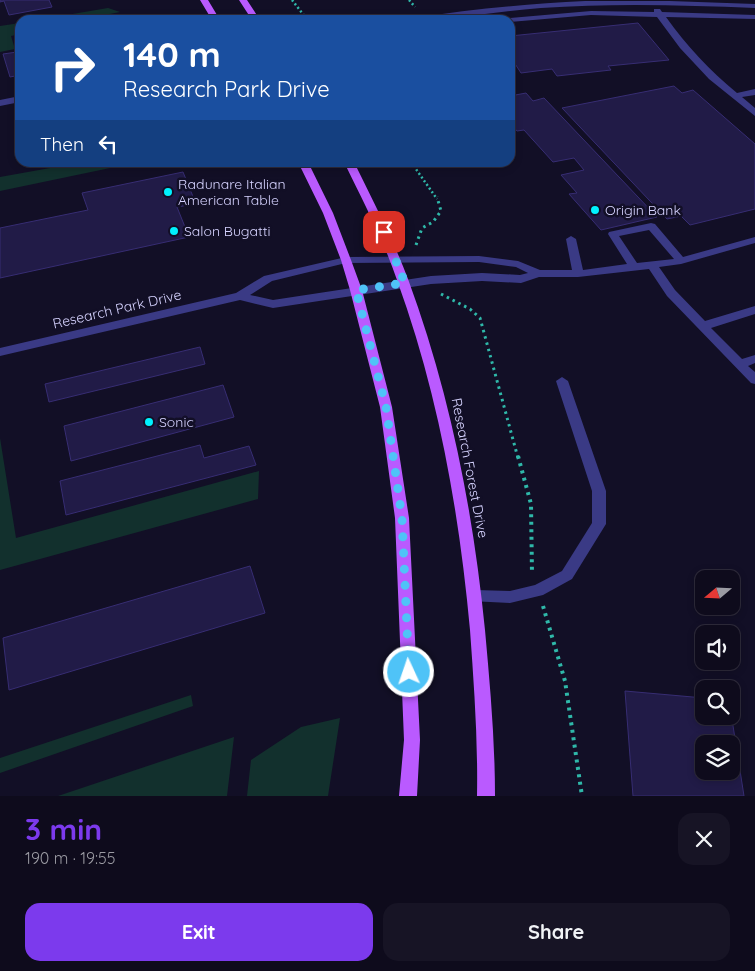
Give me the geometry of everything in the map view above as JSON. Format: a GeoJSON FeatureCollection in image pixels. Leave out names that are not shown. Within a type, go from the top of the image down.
{"type":"FeatureCollection","features":[{"type":"Feature","properties":{"kind":"main road"},"geometry":{"type":"LineString","coordinates":[[204,0],[213,15]]}},
{"type":"Feature","properties":{"kind":"main road"},"geometry":{"type":"LineString","coordinates":[[243,0],[253,15]]}},
{"type":"Feature","properties":{"kind":"main road"},"geometry":{"type":"LineString","coordinates":[[305,167],[328,213],[346,260],[356,290],[386,407],[402,518],[412,740],[408,796]]}},
{"type":"Feature","properties":{"kind":"main road","name":"Research Forest Drive"},"geometry":{"type":"LineString","coordinates":[[352,167],[372,204],[405,283],[442,402],[461,496],[475,596],[487,743],[486,796]]}},
{"type":"Feature","properties":{"kind":"street"},"geometry":{"type":"LineString","coordinates":[[630,0],[658,14],[683,46],[712,77],[755,113]]}},
{"type":"Feature","properties":{"kind":"street"},"geometry":{"type":"LineString","coordinates":[[461,15],[517,7],[630,0],[755,6]]}},
{"type":"Feature","properties":{"kind":"street"},"geometry":{"type":"LineString","coordinates":[[655,0],[658,14]]}},
{"type":"Feature","properties":{"kind":"street"},"geometry":{"type":"LineString","coordinates":[[515,20],[591,13],[755,17]]}},
{"type":"Feature","properties":{"kind":"street"},"geometry":{"type":"LineString","coordinates":[[736,96],[755,92]]}},
{"type":"Feature","properties":{"kind":"street"},"geometry":{"type":"LineString","coordinates":[[0,103],[15,101]]}},
{"type":"Feature","properties":{"kind":"street"},"geometry":{"type":"LineString","coordinates":[[634,266],[614,234],[650,226],[669,245],[681,261]]}},
{"type":"Feature","properties":{"kind":"street"},"geometry":{"type":"LineString","coordinates":[[571,239],[578,274]]}},
{"type":"Feature","properties":{"kind":"street"},"geometry":{"type":"LineString","coordinates":[[538,273],[578,274],[681,261],[755,240]]}},
{"type":"Feature","properties":{"kind":"street","name":"Research Park Drive"},"geometry":{"type":"LineString","coordinates":[[0,352],[240,296],[268,278],[346,260],[478,259],[518,264],[538,273]]}},
{"type":"Feature","properties":{"kind":"street"},"geometry":{"type":"LineString","coordinates":[[651,264],[670,292],[755,380]]}},
{"type":"Feature","properties":{"kind":"street","name":"Research Park Drive"},"geometry":{"type":"LineString","coordinates":[[240,296],[273,304],[405,283],[482,277],[521,279],[538,273]]}},
{"type":"Feature","properties":{"kind":"street"},"geometry":{"type":"LineString","coordinates":[[703,326],[755,310]]}},
{"type":"Feature","properties":{"kind":"street"},"geometry":{"type":"LineString","coordinates":[[740,364],[755,359]]}},
{"type":"Feature","properties":{"kind":"street"},"geometry":{"type":"LineString","coordinates":[[475,596],[510,597],[538,591],[567,576],[599,524],[599,491],[562,381]]}},
{"type":"Feature","properties":{"kind":"path"},"geometry":{"type":"LineString","coordinates":[[292,0],[304,15]]}},
{"type":"Feature","properties":{"kind":"path"},"geometry":{"type":"LineString","coordinates":[[415,167],[437,197],[441,211],[433,222],[422,228],[416,245],[423,260]]}},
{"type":"Feature","properties":{"kind":"path"},"geometry":{"type":"LineString","coordinates":[[431,280],[435,289],[445,298],[470,309],[480,318],[531,504],[532,573],[564,681],[582,796]]}},
{"type":"Feature","properties":{"kind":"green space"},"geometry":{"type":"Polygon","coordinates":[[[108,8],[120,12],[105,15],[67,15],[108,8]]]}},
{"type":"Feature","properties":{"kind":"green space"},"geometry":{"type":"Polygon","coordinates":[[[15,24],[15,35],[11,36],[15,49],[0,52],[0,26],[15,24]]]}},
{"type":"Feature","properties":{"kind":"green space"},"geometry":{"type":"Polygon","coordinates":[[[56,167],[115,167],[0,191],[0,177],[56,167]]]}},
{"type":"Feature","properties":{"kind":"green space"},"geometry":{"type":"Polygon","coordinates":[[[0,438],[16,538],[259,471],[258,499],[0,570],[0,438]]]}},
{"type":"Feature","properties":{"kind":"green space"},"geometry":{"type":"Polygon","coordinates":[[[191,695],[193,706],[0,773],[0,758],[191,695]]]}},
{"type":"Feature","properties":{"kind":"green space"},"geometry":{"type":"Polygon","coordinates":[[[340,718],[328,796],[247,796],[251,760],[301,727],[340,718]]]}},
{"type":"Feature","properties":{"kind":"green space"},"geometry":{"type":"Polygon","coordinates":[[[234,737],[227,796],[58,796],[234,737]]]}},
{"type":"Feature","properties":{"kind":"building"},"geometry":{"type":"Polygon","coordinates":[[[0,0],[49,0],[52,7],[9,15],[4,1],[0,2],[0,0]]]}},
{"type":"Feature","properties":{"kind":"building"},"geometry":{"type":"Polygon","coordinates":[[[638,23],[669,60],[608,66],[611,70],[557,76],[552,69],[521,73],[515,64],[515,35],[638,23]]]}},
{"type":"Feature","properties":{"kind":"building"},"geometry":{"type":"Polygon","coordinates":[[[15,52],[15,76],[10,77],[3,54],[15,52]]]}},
{"type":"Feature","properties":{"kind":"building"},"geometry":{"type":"Polygon","coordinates":[[[674,86],[682,93],[693,90],[755,144],[755,209],[690,225],[681,216],[667,219],[562,108],[674,86]]]}},
{"type":"Feature","properties":{"kind":"building"},"geometry":{"type":"Polygon","coordinates":[[[526,93],[533,101],[544,98],[657,217],[601,230],[569,194],[577,193],[561,175],[584,170],[574,158],[553,162],[524,130],[517,131],[515,129],[515,95],[526,93]]]}},
{"type":"Feature","properties":{"kind":"building"},"geometry":{"type":"Polygon","coordinates":[[[183,172],[196,204],[177,207],[189,237],[0,278],[0,228],[88,210],[82,193],[183,172]]]}},
{"type":"Feature","properties":{"kind":"building"},"geometry":{"type":"Polygon","coordinates":[[[200,347],[205,364],[49,402],[45,384],[200,347]]]}},
{"type":"Feature","properties":{"kind":"building","name":"Sonic"},"geometry":{"type":"Polygon","coordinates":[[[223,385],[234,417],[71,461],[64,426],[223,385]]]}},
{"type":"Feature","properties":{"kind":"building"},"geometry":{"type":"Polygon","coordinates":[[[200,445],[204,458],[249,446],[256,465],[66,515],[60,481],[200,445]]]}},
{"type":"Feature","properties":{"kind":"building"},"geometry":{"type":"Polygon","coordinates":[[[250,566],[265,613],[9,690],[3,638],[250,566]]]}},
{"type":"Feature","properties":{"kind":"building"},"geometry":{"type":"Polygon","coordinates":[[[625,691],[695,697],[695,725],[733,725],[734,735],[695,735],[695,780],[740,780],[740,770],[744,796],[633,796],[625,691]]]}},
{"type":"Feature","properties":{"kind":"place","name":"Radunare Italian American Table"},"geometry":{"type":"Point","coordinates":[168,192]}},
{"type":"Feature","properties":{"kind":"place","name":"Origin Bank"},"geometry":{"type":"Point","coordinates":[595,210]}},
{"type":"Feature","properties":{"kind":"place","name":"Salon Bugatti"},"geometry":{"type":"Point","coordinates":[174,231]}},
{"type":"Feature","properties":{"kind":"place","name":"Sonic"},"geometry":{"type":"Point","coordinates":[149,422]}},
{"type":"Feature","properties":{"kind":"route"},"geometry":{"type":"LineString","coordinates":[[384,232],[405,283],[356,290],[386,407],[402,518],[409,672]]}}]}
